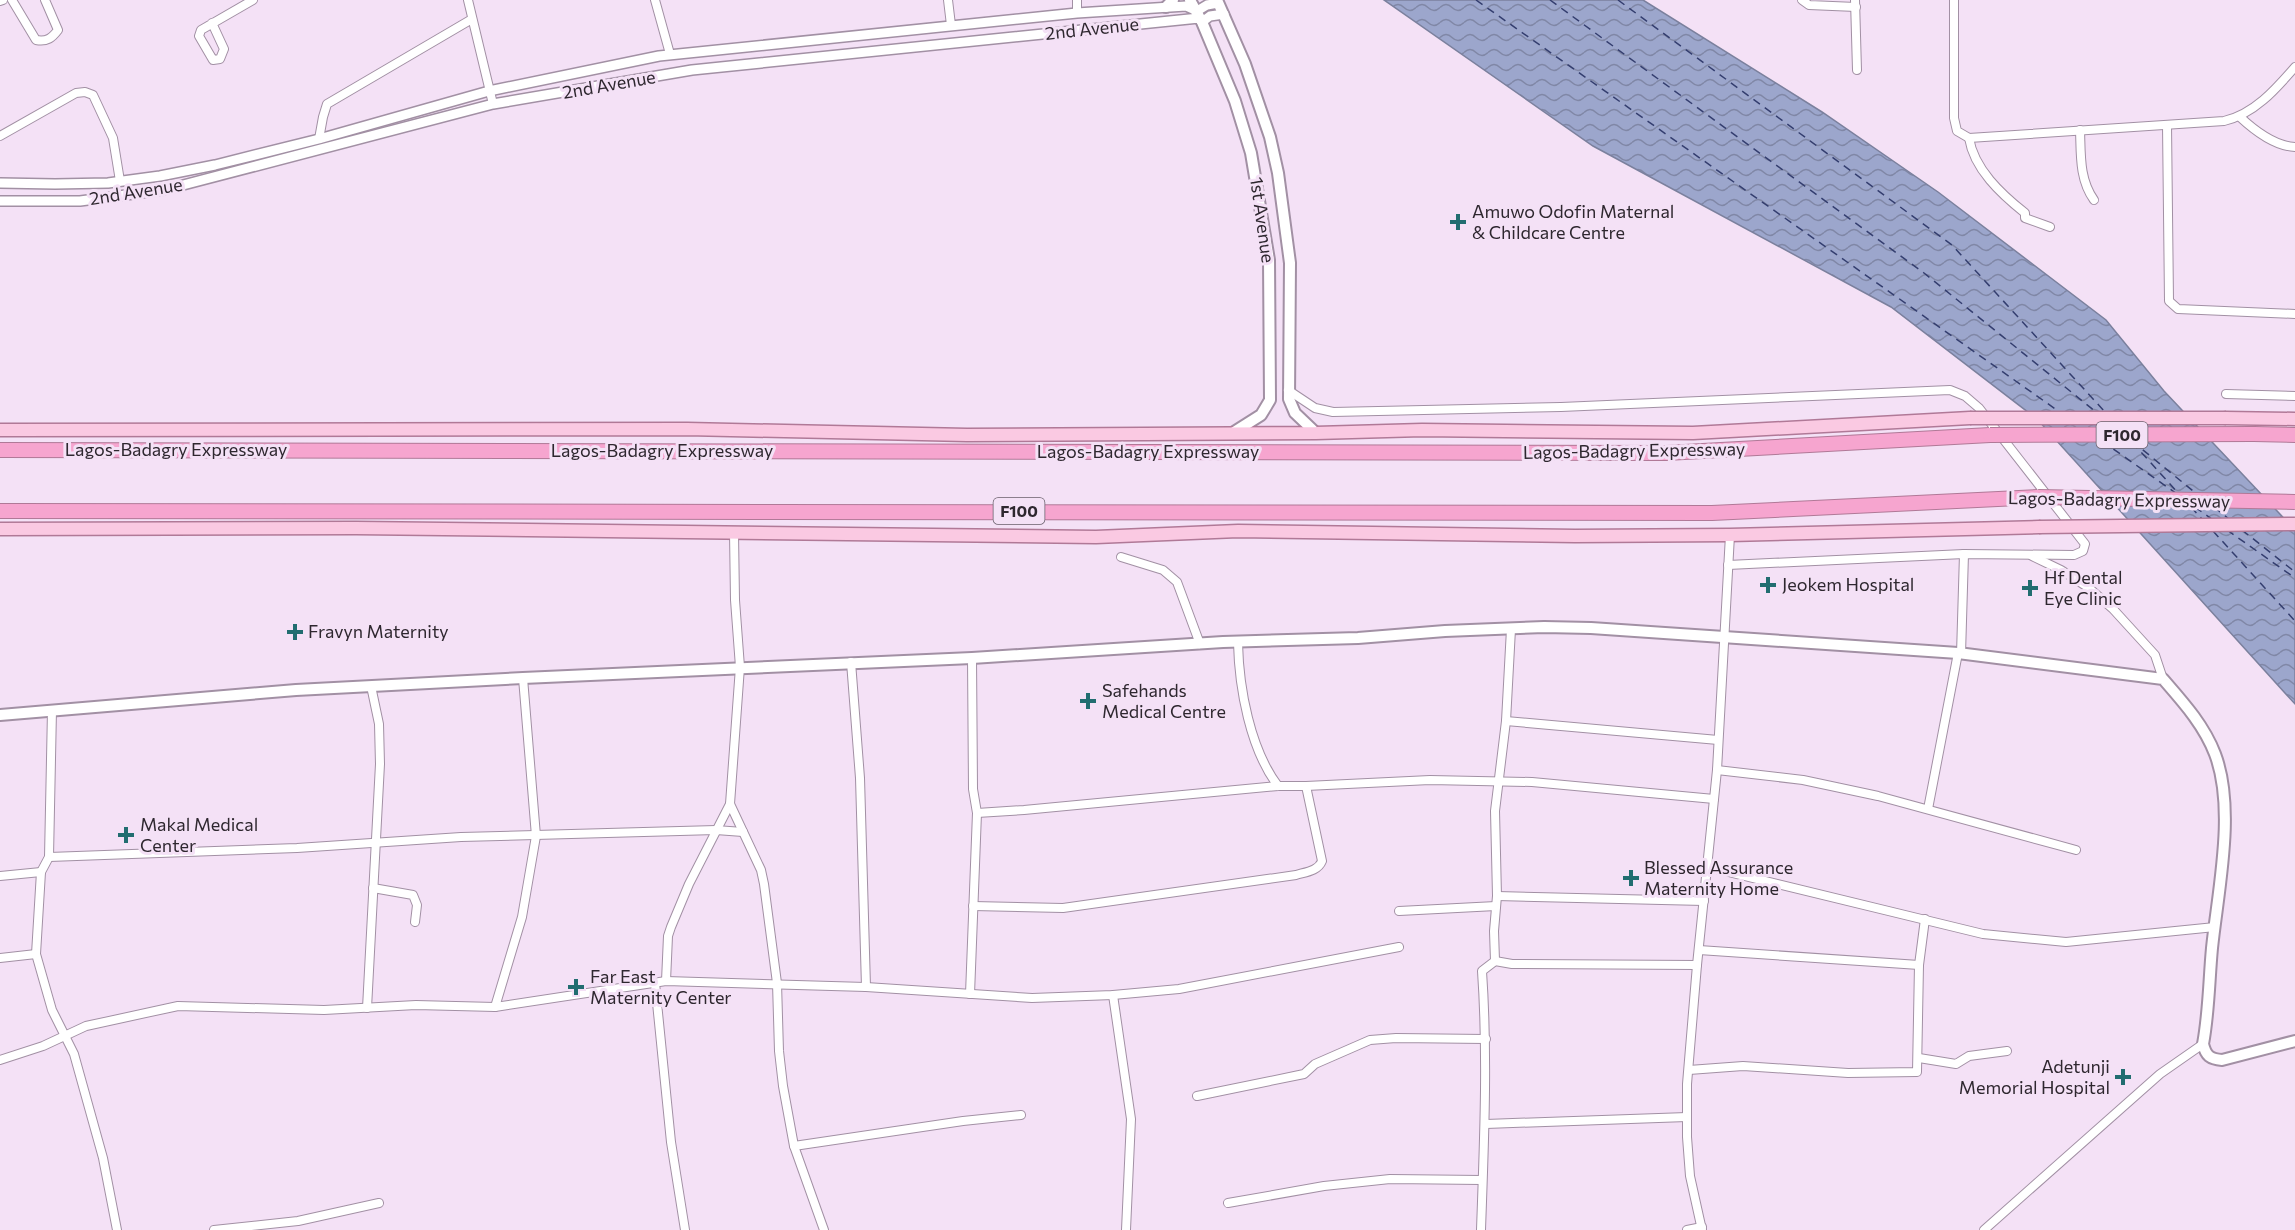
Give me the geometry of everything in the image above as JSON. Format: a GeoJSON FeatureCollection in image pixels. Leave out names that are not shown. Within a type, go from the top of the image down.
{"type":"FeatureCollection","features":[{"type":"Feature","properties":{"kind":"highway","name":"Lagos-Badagry Expressway"},"geometry":{"type":"LineString","coordinates":[[0,450],[1666,453],[1990,435],[2295,435]]}},
{"type":"Feature","properties":{"kind":"highway","name":"Lagos-Badagry Expressway"},"geometry":{"type":"LineString","coordinates":[[0,512],[1712,513],[2038,497],[2295,502]]}},
{"type":"Feature","properties":{"kind":"main road","name":"1st Avenue"},"geometry":{"type":"LineString","coordinates":[[1190,0],[1202,22],[1235,101],[1249,144],[1269,260],[1270,400],[1261,415],[1231,434]]}},
{"type":"Feature","properties":{"kind":"main road","name":"1st Avenue"},"geometry":{"type":"LineString","coordinates":[[1218,1],[1245,64],[1270,137],[1278,173],[1289,250],[1289,399],[1295,413],[1316,434]]}},
{"type":"Feature","properties":{"kind":"main road","name":"Lagos-Badagry Expressway"},"geometry":{"type":"LineString","coordinates":[[0,430],[675,429],[967,435],[1316,434],[1422,430],[1693,433],[1970,418],[2295,419]]}},
{"type":"Feature","properties":{"kind":"main road","name":"Lagos-Badagry Expressway"},"geometry":{"type":"LineString","coordinates":[[0,530],[356,528],[1096,537],[1238,531],[1575,536],[2295,524]]}},
{"type":"Feature","properties":{"kind":"main road"},"geometry":{"type":"LineString","coordinates":[[0,715],[371,686],[740,667],[972,658],[1544,627],[1591,628],[1959,654],[2163,679],[2194,714],[2215,753],[2221,774],[2225,814],[2203,1044],[2208,1057],[2222,1060],[2295,1041]]}},
{"type":"Feature","properties":{"kind":"street"},"geometry":{"type":"LineString","coordinates":[[12,0],[36,40],[42,41],[51,39],[58,30],[45,0]]}},
{"type":"Feature","properties":{"kind":"street"},"geometry":{"type":"LineString","coordinates":[[212,23],[254,0]]}},
{"type":"Feature","properties":{"kind":"street"},"geometry":{"type":"LineString","coordinates":[[468,0],[493,104]]}},
{"type":"Feature","properties":{"kind":"street"},"geometry":{"type":"LineString","coordinates":[[948,0],[951,25]]}},
{"type":"Feature","properties":{"kind":"street"},"geometry":{"type":"LineString","coordinates":[[1077,0],[1077,13]]}},
{"type":"Feature","properties":{"kind":"street"},"geometry":{"type":"LineString","coordinates":[[1802,0],[1809,5],[1855,4],[1857,70]]}},
{"type":"Feature","properties":{"kind":"street"},"geometry":{"type":"LineString","coordinates":[[1954,0],[1954,118],[1957,131],[1969,138],[2224,121],[2240,117],[2255,107],[2295,67]]}},
{"type":"Feature","properties":{"kind":"street"},"geometry":{"type":"LineString","coordinates":[[658,1],[670,54]]}},
{"type":"Feature","properties":{"kind":"street","name":"2nd Avenue"},"geometry":{"type":"LineString","coordinates":[[0,183],[55,184],[120,181],[215,165],[319,139],[489,91],[670,54],[1170,3],[1197,11],[1218,1]]}},
{"type":"Feature","properties":{"kind":"street","name":"2nd Avenue"},"geometry":{"type":"LineString","coordinates":[[0,201],[80,201],[164,190],[493,104],[747,63],[1199,18],[1202,22],[1210,16],[1224,14]]}},
{"type":"Feature","properties":{"kind":"street"},"geometry":{"type":"LineString","coordinates":[[319,139],[322,117],[327,104],[472,19]]}},
{"type":"Feature","properties":{"kind":"street"},"geometry":{"type":"LineString","coordinates":[[0,136],[76,93],[85,92],[93,95],[113,138],[120,181]]}},
{"type":"Feature","properties":{"kind":"street"},"geometry":{"type":"LineString","coordinates":[[2240,117],[2257,133],[2287,147],[2295,147]]}},
{"type":"Feature","properties":{"kind":"street"},"geometry":{"type":"LineString","coordinates":[[2167,125],[2169,301],[2178,309],[2295,314]]}},
{"type":"Feature","properties":{"kind":"street"},"geometry":{"type":"LineString","coordinates":[[2080,130],[2082,171],[2087,190],[2094,200]]}},
{"type":"Feature","properties":{"kind":"street"},"geometry":{"type":"LineString","coordinates":[[1969,138],[1972,154],[2007,199],[2025,213],[2025,218],[2050,227]]}},
{"type":"Feature","properties":{"kind":"street"},"geometry":{"type":"LineString","coordinates":[[1288,390],[1315,408],[1333,412],[1561,407],[1950,390],[1965,396],[1979,408],[2085,544],[2083,551],[2079,554],[1964,554],[1728,565]]}},
{"type":"Feature","properties":{"kind":"street"},"geometry":{"type":"LineString","coordinates":[[2226,394],[2295,396]]}},
{"type":"Feature","properties":{"kind":"street"},"geometry":{"type":"LineString","coordinates":[[666,981],[668,936],[671,927],[729,804],[740,667],[735,600],[734,533]]}},
{"type":"Feature","properties":{"kind":"street"},"geometry":{"type":"LineString","coordinates":[[1687,1230],[1702,1228],[1690,1176],[1687,1117],[1696,965],[1717,770],[1730,535]]}},
{"type":"Feature","properties":{"kind":"street"},"geometry":{"type":"LineString","coordinates":[[1928,809],[1959,654],[1964,554]]}},
{"type":"Feature","properties":{"kind":"street"},"geometry":{"type":"LineString","coordinates":[[2031,555],[2089,588],[2113,609],[2155,655],[2163,679]]}},
{"type":"Feature","properties":{"kind":"street"},"geometry":{"type":"LineString","coordinates":[[1121,557],[1163,570],[1176,582],[1200,644]]}},
{"type":"Feature","properties":{"kind":"street"},"geometry":{"type":"LineString","coordinates":[[1495,961],[1497,896],[1495,811],[1506,721],[1511,629]]}},
{"type":"Feature","properties":{"kind":"street"},"geometry":{"type":"LineString","coordinates":[[1238,643],[1240,680],[1251,726],[1270,775],[1278,786]]}},
{"type":"Feature","properties":{"kind":"street"},"geometry":{"type":"LineString","coordinates":[[969,994],[977,813],[973,789],[972,658]]}},
{"type":"Feature","properties":{"kind":"street"},"geometry":{"type":"LineString","coordinates":[[851,662],[860,778],[866,987]]}},
{"type":"Feature","properties":{"kind":"street"},"geometry":{"type":"LineString","coordinates":[[495,1007],[522,917],[536,836],[523,678]]}},
{"type":"Feature","properties":{"kind":"street"},"geometry":{"type":"LineString","coordinates":[[367,1008],[380,764],[379,724],[371,686]]}},
{"type":"Feature","properties":{"kind":"street"},"geometry":{"type":"LineString","coordinates":[[52,710],[49,856],[41,872],[36,954],[52,1010],[74,1054],[103,1158],[117,1230]]}},
{"type":"Feature","properties":{"kind":"street"},"geometry":{"type":"LineString","coordinates":[[1506,721],[1718,740]]}},
{"type":"Feature","properties":{"kind":"street"},"geometry":{"type":"LineString","coordinates":[[1717,770],[1803,780],[1878,796],[2076,850]]}},
{"type":"Feature","properties":{"kind":"street"},"geometry":{"type":"LineString","coordinates":[[977,813],[1278,786],[1430,780],[1532,782],[1714,799]]}},
{"type":"Feature","properties":{"kind":"street"},"geometry":{"type":"LineString","coordinates":[[973,906],[1063,908],[1234,885],[1314,870],[1320,866],[1322,861],[1306,786]]}},
{"type":"Feature","properties":{"kind":"street"},"geometry":{"type":"LineString","coordinates":[[729,804],[761,870],[777,983],[779,1051],[794,1146],[824,1230]]}},
{"type":"Feature","properties":{"kind":"street"},"geometry":{"type":"LineString","coordinates":[[49,856],[297,848],[461,837],[716,830],[743,832]]}},
{"type":"Feature","properties":{"kind":"street"},"geometry":{"type":"LineString","coordinates":[[1708,867],[1983,934],[2066,942],[2215,927]]}},
{"type":"Feature","properties":{"kind":"street"},"geometry":{"type":"LineString","coordinates":[[0,876],[41,872]]}},
{"type":"Feature","properties":{"kind":"street"},"geometry":{"type":"LineString","coordinates":[[373,888],[413,895],[417,904],[415,922]]}},
{"type":"Feature","properties":{"kind":"street"},"geometry":{"type":"LineString","coordinates":[[1497,896],[1704,901]]}},
{"type":"Feature","properties":{"kind":"street"},"geometry":{"type":"LineString","coordinates":[[1399,911],[1496,906]]}},
{"type":"Feature","properties":{"kind":"street"},"geometry":{"type":"LineString","coordinates":[[1689,1070],[1743,1066],[1848,1073],[1918,1070],[1919,965],[1925,919]]}},
{"type":"Feature","properties":{"kind":"street"},"geometry":{"type":"LineString","coordinates":[[0,1060],[67,1037],[86,1026],[178,1006],[324,1010],[416,1005],[495,1007],[666,981],[866,987],[1032,998],[1113,995],[1179,989],[1399,947]]}},
{"type":"Feature","properties":{"kind":"street"},"geometry":{"type":"LineString","coordinates":[[1699,950],[1919,965]]}},
{"type":"Feature","properties":{"kind":"street"},"geometry":{"type":"LineString","coordinates":[[0,958],[36,954]]}},
{"type":"Feature","properties":{"kind":"street"},"geometry":{"type":"LineString","coordinates":[[1481,1230],[1486,1124],[1486,1039],[1482,971],[1495,961],[1512,964],[1696,965]]}},
{"type":"Feature","properties":{"kind":"street"},"geometry":{"type":"LineString","coordinates":[[655,983],[671,1143],[685,1230]]}},
{"type":"Feature","properties":{"kind":"street"},"geometry":{"type":"LineString","coordinates":[[1113,995],[1131,1119],[1126,1230]]}},
{"type":"Feature","properties":{"kind":"street"},"geometry":{"type":"LineString","coordinates":[[1197,1096],[1304,1074],[1315,1064],[1370,1040],[1486,1039]]}},
{"type":"Feature","properties":{"kind":"street"},"geometry":{"type":"LineString","coordinates":[[1984,1230],[2160,1074],[2203,1044]]}},
{"type":"Feature","properties":{"kind":"street"},"geometry":{"type":"LineString","coordinates":[[1918,1058],[1956,1064],[1969,1056],[2007,1051]]}},
{"type":"Feature","properties":{"kind":"street"},"geometry":{"type":"LineString","coordinates":[[794,1146],[963,1121],[1021,1115]]}},
{"type":"Feature","properties":{"kind":"street"},"geometry":{"type":"LineString","coordinates":[[1486,1124],[1687,1117]]}},
{"type":"Feature","properties":{"kind":"street"},"geometry":{"type":"LineString","coordinates":[[1228,1203],[1324,1186],[1390,1179],[1482,1180]]}},
{"type":"Feature","properties":{"kind":"street"},"geometry":{"type":"LineString","coordinates":[[214,1230],[298,1221],[378,1203]]}},
{"type":"Feature","properties":{"kind":"water"},"geometry":{"type":"Polygon","coordinates":[[[1384,0],[1643,0],[1822,112],[1938,192],[2106,320],[2164,391],[2295,530],[2295,704],[2037,419],[1891,307],[1593,146],[1384,0]]]}},
{"type":"Feature","properties":{"kind":"ferry route"},"geometry":{"type":"LineString","coordinates":[[1476,0],[2061,413]]}},
{"type":"Feature","properties":{"kind":"ferry route"},"geometry":{"type":"LineString","coordinates":[[1550,0],[1924,273],[2096,412]]}},
{"type":"Feature","properties":{"kind":"ferry route"},"geometry":{"type":"LineString","coordinates":[[1618,0],[1952,245],[2105,412]]}},
{"type":"Feature","properties":{"kind":"ferry route"},"geometry":{"type":"LineString","coordinates":[[2102,441],[2177,494]]}},
{"type":"Feature","properties":{"kind":"ferry route"},"geometry":{"type":"LineString","coordinates":[[2132,441],[2198,495]]}},
{"type":"Feature","properties":{"kind":"ferry route"},"geometry":{"type":"LineString","coordinates":[[2132,442],[2179,494]]}},
{"type":"Feature","properties":{"kind":"ferry route"},"geometry":{"type":"LineString","coordinates":[[2191,507],[2202,519]]}},
{"type":"Feature","properties":{"kind":"ferry route"},"geometry":{"type":"LineString","coordinates":[[2195,507],[2213,520]]}},
{"type":"Feature","properties":{"kind":"ferry route"},"geometry":{"type":"LineString","coordinates":[[2214,507],[2229,519]]}},
{"type":"Feature","properties":{"kind":"ferry route"},"geometry":{"type":"LineString","coordinates":[[2227,530],[2295,578]]}},
{"type":"Feature","properties":{"kind":"ferry route"},"geometry":{"type":"LineString","coordinates":[[2242,530],[2295,572]]}},
{"type":"Feature","properties":{"kind":"ferry route"},"geometry":{"type":"LineString","coordinates":[[2213,531],[2295,621]]}},
{"type":"Feature","properties":{"kind":"place","name":"Amuwo Odofin Maternal & Childcare Centre"},"geometry":{"type":"Point","coordinates":[1458,222]}},
{"type":"Feature","properties":{"kind":"place","name":"Jeokem Hospital"},"geometry":{"type":"Point","coordinates":[1768,585]}},
{"type":"Feature","properties":{"kind":"place","name":"Hf Dental Eye Clinic"},"geometry":{"type":"Point","coordinates":[2030,588]}},
{"type":"Feature","properties":{"kind":"place","name":"Fravyn Maternity"},"geometry":{"type":"Point","coordinates":[295,632]}},
{"type":"Feature","properties":{"kind":"place","name":"Safehands Medical Centre"},"geometry":{"type":"Point","coordinates":[1088,701]}},
{"type":"Feature","properties":{"kind":"place","name":"Makal Medical Center"},"geometry":{"type":"Point","coordinates":[126,835]}},
{"type":"Feature","properties":{"kind":"place","name":"Blessed Assurance Maternity Home"},"geometry":{"type":"Point","coordinates":[1631,878]}},
{"type":"Feature","properties":{"kind":"place","name":"Far East Maternity Center"},"geometry":{"type":"Point","coordinates":[576,987]}},
{"type":"Feature","properties":{"kind":"place","name":"Adetunji Memorial Hospital"},"geometry":{"type":"Point","coordinates":[2123,1077]}}]}
